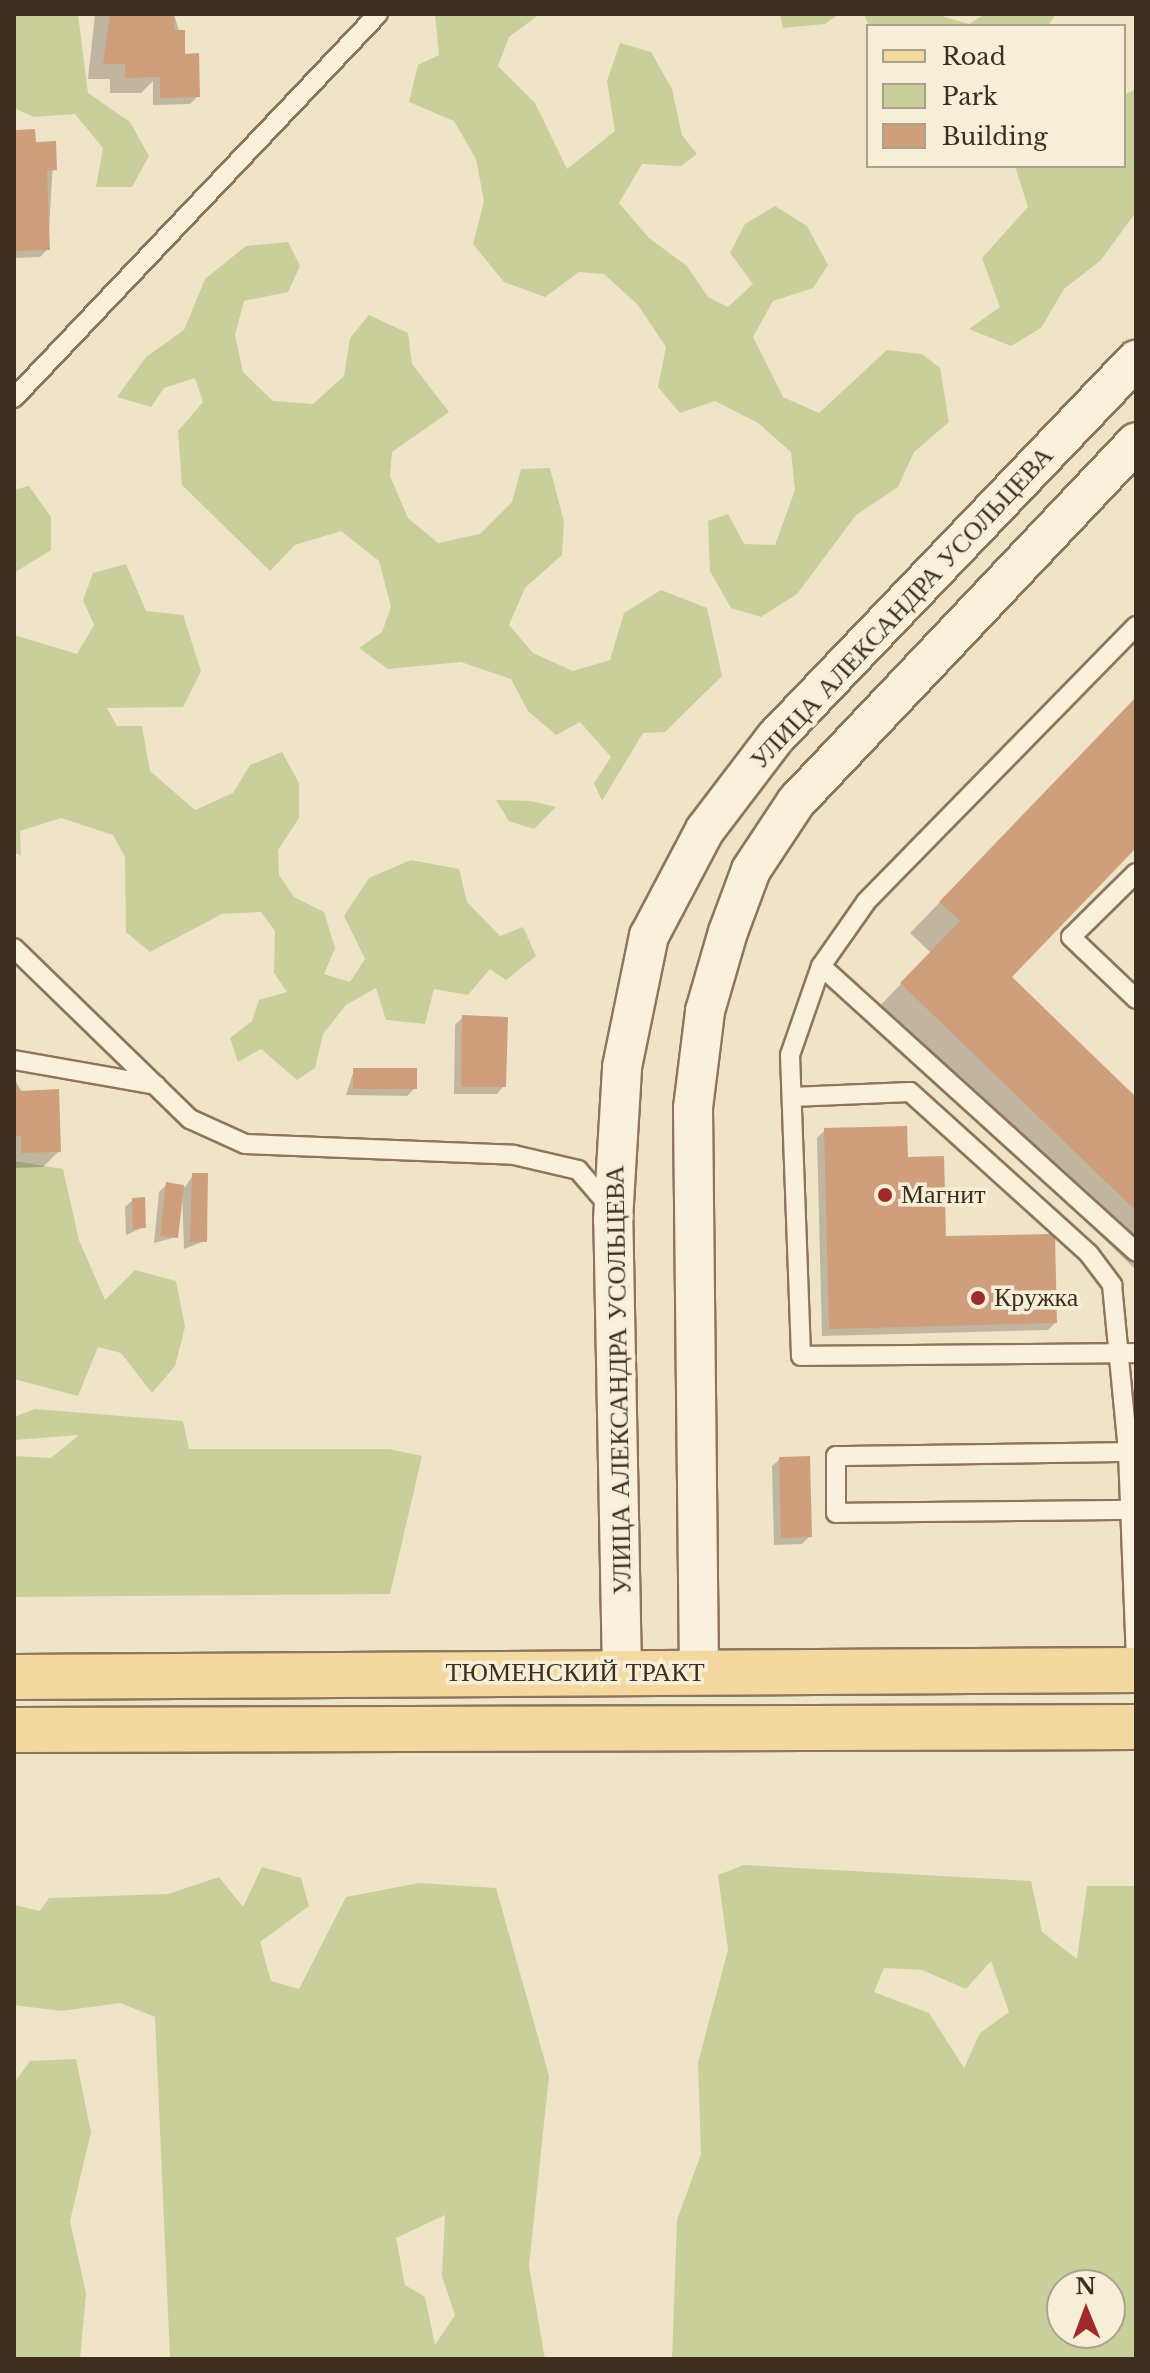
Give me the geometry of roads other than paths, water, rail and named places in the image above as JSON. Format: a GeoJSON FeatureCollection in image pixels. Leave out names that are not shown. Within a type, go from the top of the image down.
{"type":"FeatureCollection","features":[{"type":"Feature","properties":{"kind":"main road","name":"ТЮМЕНСКИЙ ТРАКТ"},"geometry":{"type":"LineString","coordinates":[[14,1677],[1136,1667]]}},
{"type":"Feature","properties":{"kind":"main road","name":"ТЮМЕНСКИЙ ТРАКТ"},"geometry":{"type":"LineString","coordinates":[[14,1730],[1136,1727]]}},
{"type":"Feature","properties":{"kind":"street","name":"УЛИЦА АЛЕКСАНДРА УСОЛЬЦЕВА"},"geometry":{"type":"LineString","coordinates":[[622,1673],[613,1220],[622,1067],[649,936],[705,830],[775,738],[1132,373]]}},
{"type":"Feature","properties":{"kind":"street"},"geometry":{"type":"LineString","coordinates":[[699,1672],[693,1108],[705,1011],[728,932],[751,870],[796,802],[1136,442]]}},
{"type":"Feature","properties":{"kind":"lane"},"geometry":{"type":"LineString","coordinates":[[14,398],[378,14]]}},
{"type":"Feature","properties":{"kind":"lane"},"geometry":{"type":"LineString","coordinates":[[1128,1354],[801,1356],[790,1055],[821,966],[866,902],[1136,626]]}},
{"type":"Feature","properties":{"kind":"lane"},"geometry":{"type":"LineString","coordinates":[[1136,873],[1071,937],[1136,999]]}},
{"type":"Feature","properties":{"kind":"lane"},"geometry":{"type":"LineString","coordinates":[[14,948],[190,1119],[245,1144],[514,1155],[578,1170],[607,1196],[613,1220]]}},
{"type":"Feature","properties":{"kind":"lane"},"geometry":{"type":"LineString","coordinates":[[821,966],[1136,1252]]}},
{"type":"Feature","properties":{"kind":"lane"},"geometry":{"type":"LineString","coordinates":[[14,1060],[156,1085]]}},
{"type":"Feature","properties":{"kind":"lane"},"geometry":{"type":"LineString","coordinates":[[792,1097],[910,1092],[1089,1254],[1112,1285],[1128,1354],[1128,1452],[1136,1667]]}},
{"type":"Feature","properties":{"kind":"lane"},"geometry":{"type":"LineString","coordinates":[[1128,1452],[836,1456],[836,1513],[1130,1510]]}},
{"type":"Feature","properties":{"kind":"place","name":"Магнит"},"geometry":{"type":"Point","coordinates":[885,1195]}},
{"type":"Feature","properties":{"kind":"place","name":"Кружка"},"geometry":{"type":"Point","coordinates":[978,1298]}}]}
